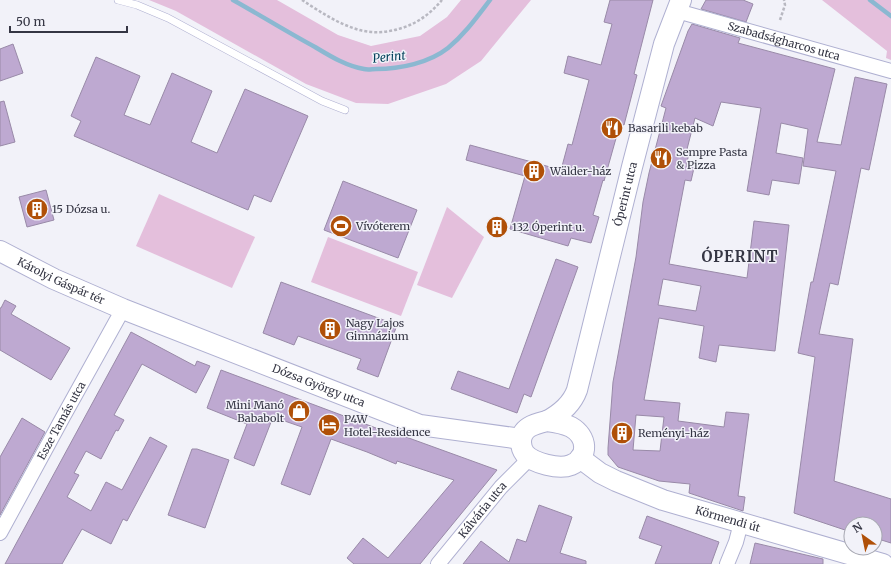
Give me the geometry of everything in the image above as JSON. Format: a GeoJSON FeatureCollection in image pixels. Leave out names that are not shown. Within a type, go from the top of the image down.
{"type":"FeatureCollection","features":[{"type":"Feature","properties":{"kind":"street","name":"Szabadságharcos utca"},"geometry":{"type":"LineString","coordinates":[[679,6],[773,38],[891,71]]}},
{"type":"Feature","properties":{"kind":"street","name":"Óperint utca"},"geometry":{"type":"LineString","coordinates":[[547,421],[565,409],[574,398],[577,390],[664,44],[679,6]]}},
{"type":"Feature","properties":{"kind":"street","name":"Károlyi Gáspár tér"},"geometry":{"type":"LineString","coordinates":[[0,251],[54,279],[123,309]]}},
{"type":"Feature","properties":{"kind":"street","name":"Dózsa György utca"},"geometry":{"type":"LineString","coordinates":[[123,309],[420,425],[521,439]]}},
{"type":"Feature","properties":{"kind":"street","name":"Esze Tamás utca"},"geometry":{"type":"LineString","coordinates":[[0,533],[123,309]]}},
{"type":"Feature","properties":{"kind":"street","name":"Óperint utca"},"geometry":{"type":"LineString","coordinates":[[577,390],[577,408],[581,436]]}},
{"type":"Feature","properties":{"kind":"street"},"geometry":{"type":"LineString","coordinates":[[547,421],[564,424],[572,428],[581,436],[584,446],[583,454],[576,462],[566,467],[550,466],[530,458],[525,454],[522,449],[522,434],[526,429],[547,421]]}},
{"type":"Feature","properties":{"kind":"street","name":"Kálvária utca"},"geometry":{"type":"LineString","coordinates":[[438,564],[501,487],[530,458]]}},
{"type":"Feature","properties":{"kind":"street","name":"Körmendi út"},"geometry":{"type":"LineString","coordinates":[[580,458],[600,473],[635,490],[663,500],[882,564]]}},
{"type":"Feature","properties":{"kind":"street"},"geometry":{"type":"LineString","coordinates":[[727,564],[736,542],[741,523]]}},
{"type":"Feature","properties":{"kind":"lane"},"geometry":{"type":"LineString","coordinates":[[118,0],[137,5],[168,18],[322,101],[346,110]]}},
{"type":"Feature","properties":{"kind":"path"},"geometry":{"type":"LineString","coordinates":[[302,0],[332,19],[365,31],[385,32],[412,24],[427,14],[442,0]]}},
{"type":"Feature","properties":{"kind":"path"},"geometry":{"type":"LineString","coordinates":[[780,20],[785,5],[784,0]]}},
{"type":"Feature","properties":{"kind":"shaded area"},"geometry":{"type":"Polygon","coordinates":[[[149,0],[277,0],[338,35],[371,46],[420,36],[447,17],[461,0],[531,0],[481,61],[446,84],[388,104],[356,103],[306,84],[176,11],[149,0]]]}},
{"type":"Feature","properties":{"kind":"shaded area"},"geometry":{"type":"Polygon","coordinates":[[[822,0],[891,0],[891,60],[886,58],[887,51],[822,0]]]}},
{"type":"Feature","properties":{"kind":"shaded area"},"geometry":{"type":"Polygon","coordinates":[[[159,194],[255,237],[232,288],[136,246],[159,194]]]}},
{"type":"Feature","properties":{"kind":"shaded area"},"geometry":{"type":"Polygon","coordinates":[[[447,207],[484,237],[452,298],[417,285],[447,207]]]}},
{"type":"Feature","properties":{"kind":"shaded area"},"geometry":{"type":"Polygon","coordinates":[[[328,237],[418,272],[401,316],[311,282],[328,237]]]}},
{"type":"Feature","properties":{"kind":"building"},"geometry":{"type":"Polygon","coordinates":[[[610,0],[653,0],[634,74],[637,75],[624,125],[620,124],[593,215],[599,217],[591,243],[571,238],[568,246],[510,229],[525,176],[466,160],[470,145],[561,170],[568,144],[572,145],[589,80],[564,73],[568,56],[601,65],[612,24],[604,22],[610,0]]]}},
{"type":"Feature","properties":{"kind":"building"},"geometry":{"type":"Polygon","coordinates":[[[706,0],[743,0],[753,4],[746,22],[701,9],[706,0]]]}},
{"type":"Feature","properties":{"kind":"building"},"geometry":{"type":"Polygon","coordinates":[[[692,24],[740,38],[738,43],[835,69],[817,142],[841,145],[855,77],[887,84],[869,170],[861,168],[838,285],[830,283],[819,334],[853,339],[834,481],[891,499],[891,543],[883,540],[883,516],[843,516],[843,529],[794,513],[815,357],[798,353],[811,282],[813,282],[836,171],[803,166],[808,129],[781,123],[776,153],[803,158],[799,184],[772,180],[769,195],[747,191],[761,108],[721,102],[713,126],[695,118],[686,153],[689,154],[686,166],[694,168],[691,181],[685,180],[669,264],[747,278],[754,221],[789,225],[775,351],[719,345],[716,362],[699,358],[704,326],[659,318],[644,400],[680,403],[678,421],[724,427],[726,412],[749,414],[738,496],[745,497],[743,511],[689,493],[690,484],[659,481],[618,467],[608,455],[613,382],[636,257],[643,202],[666,108],[661,106],[688,31],[692,24]],[[663,279],[658,305],[696,311],[701,286],[663,279]],[[636,415],[633,450],[660,451],[664,417],[636,415]]]}},
{"type":"Feature","properties":{"kind":"building"},"geometry":{"type":"Polygon","coordinates":[[[13,44],[23,73],[0,81],[0,49],[13,44]]]}},
{"type":"Feature","properties":{"kind":"building"},"geometry":{"type":"Polygon","coordinates":[[[96,57],[140,76],[124,115],[150,125],[172,73],[212,91],[191,142],[217,153],[245,89],[308,116],[271,202],[254,195],[248,210],[74,136],[81,121],[71,116],[96,57]]]}},
{"type":"Feature","properties":{"kind":"building"},"geometry":{"type":"Polygon","coordinates":[[[4,101],[15,142],[0,146],[0,102],[4,101]]]}},
{"type":"Feature","properties":{"kind":"building"},"geometry":{"type":"Polygon","coordinates":[[[343,181],[417,210],[398,258],[324,230],[343,181]]]}},
{"type":"Feature","properties":{"kind":"building","name":"15 Dózsa u."},"geometry":{"type":"Polygon","coordinates":[[[46,190],[54,220],[27,227],[19,197],[46,190]]]}},
{"type":"Feature","properties":{"kind":"building"},"geometry":{"type":"Polygon","coordinates":[[[556,259],[578,267],[531,397],[524,394],[517,413],[451,389],[458,371],[509,389],[556,259]]]}},
{"type":"Feature","properties":{"kind":"building","name":"Nagy Lajos Gimnázium"},"geometry":{"type":"Polygon","coordinates":[[[281,282],[397,325],[378,377],[357,369],[361,359],[298,336],[294,345],[263,333],[281,282]]]}},
{"type":"Feature","properties":{"kind":"building"},"geometry":{"type":"Polygon","coordinates":[[[5,300],[16,306],[11,314],[70,348],[51,380],[0,350],[0,308],[5,300]]]}},
{"type":"Feature","properties":{"kind":"building"},"geometry":{"type":"Polygon","coordinates":[[[131,332],[195,366],[197,361],[210,366],[196,393],[142,364],[114,415],[124,420],[118,431],[116,430],[101,459],[86,451],[74,473],[79,475],[67,497],[91,511],[106,482],[122,490],[150,437],[167,446],[127,521],[123,519],[111,544],[82,529],[62,564],[5,564],[131,332]]]}},
{"type":"Feature","properties":{"kind":"building"},"geometry":{"type":"Polygon","coordinates":[[[221,370],[376,428],[406,437],[497,470],[420,564],[354,564],[347,558],[363,538],[388,558],[454,480],[397,461],[396,464],[331,439],[310,495],[281,484],[302,427],[273,417],[254,466],[234,458],[247,424],[207,408],[221,370]]]}},
{"type":"Feature","properties":{"kind":"building"},"geometry":{"type":"Polygon","coordinates":[[[22,418],[45,432],[0,515],[0,457],[22,418]]]}},
{"type":"Feature","properties":{"kind":"building"},"geometry":{"type":"Polygon","coordinates":[[[192,449],[197,449],[229,460],[205,528],[168,515],[192,449]]]}},
{"type":"Feature","properties":{"kind":"building"},"geometry":{"type":"Polygon","coordinates":[[[539,505],[572,517],[560,553],[586,561],[586,564],[463,564],[481,541],[509,562],[517,539],[526,542],[539,505]]]}},
{"type":"Feature","properties":{"kind":"building"},"geometry":{"type":"Polygon","coordinates":[[[647,516],[719,542],[711,564],[655,564],[662,546],[639,538],[647,516]]]}},
{"type":"Feature","properties":{"kind":"building"},"geometry":{"type":"Polygon","coordinates":[[[755,543],[823,559],[823,564],[750,564],[755,543]]]}},
{"type":"Feature","properties":{"kind":"waterway","name":"Perint"},"geometry":{"type":"LineString","coordinates":[[233,0],[338,60],[357,68],[366,69],[395,68],[432,58],[448,48],[460,37],[490,0]]}},
{"type":"Feature","properties":{"kind":"waterway","name":"Perint"},"geometry":{"type":"LineString","coordinates":[[870,0],[891,16]]}},
{"type":"Feature","properties":{"kind":"place","name":"Basarili kebab"},"geometry":{"type":"Point","coordinates":[612,128]}},
{"type":"Feature","properties":{"kind":"place","name":"Sempre Pasta & Pizza"},"geometry":{"type":"Point","coordinates":[661,158]}},
{"type":"Feature","properties":{"kind":"place","name":"Wälder-ház"},"geometry":{"type":"Point","coordinates":[534,171]}},
{"type":"Feature","properties":{"kind":"place","name":"15 Dózsa u."},"geometry":{"type":"Point","coordinates":[37,209]}},
{"type":"Feature","properties":{"kind":"place","name":"Vívóterem"},"geometry":{"type":"Point","coordinates":[341,226]}},
{"type":"Feature","properties":{"kind":"place","name":"132 Óperint u."},"geometry":{"type":"Point","coordinates":[497,227]}},
{"type":"Feature","properties":{"kind":"place","name":"Nagy Lajos Gimnázium"},"geometry":{"type":"Point","coordinates":[330,329]}},
{"type":"Feature","properties":{"kind":"place","name":"Mini Manó Bababolt"},"geometry":{"type":"Point","coordinates":[299,411]}},
{"type":"Feature","properties":{"kind":"place","name":"P4W Hotel-Residence"},"geometry":{"type":"Point","coordinates":[329,425]}},
{"type":"Feature","properties":{"kind":"place","name":"Reményi-ház"},"geometry":{"type":"Point","coordinates":[622,433]}},
{"type":"Feature","properties":{"kind":"district","name":"ÓPERINT"},"geometry":{"type":"Point","coordinates":[740,257]}}]}
